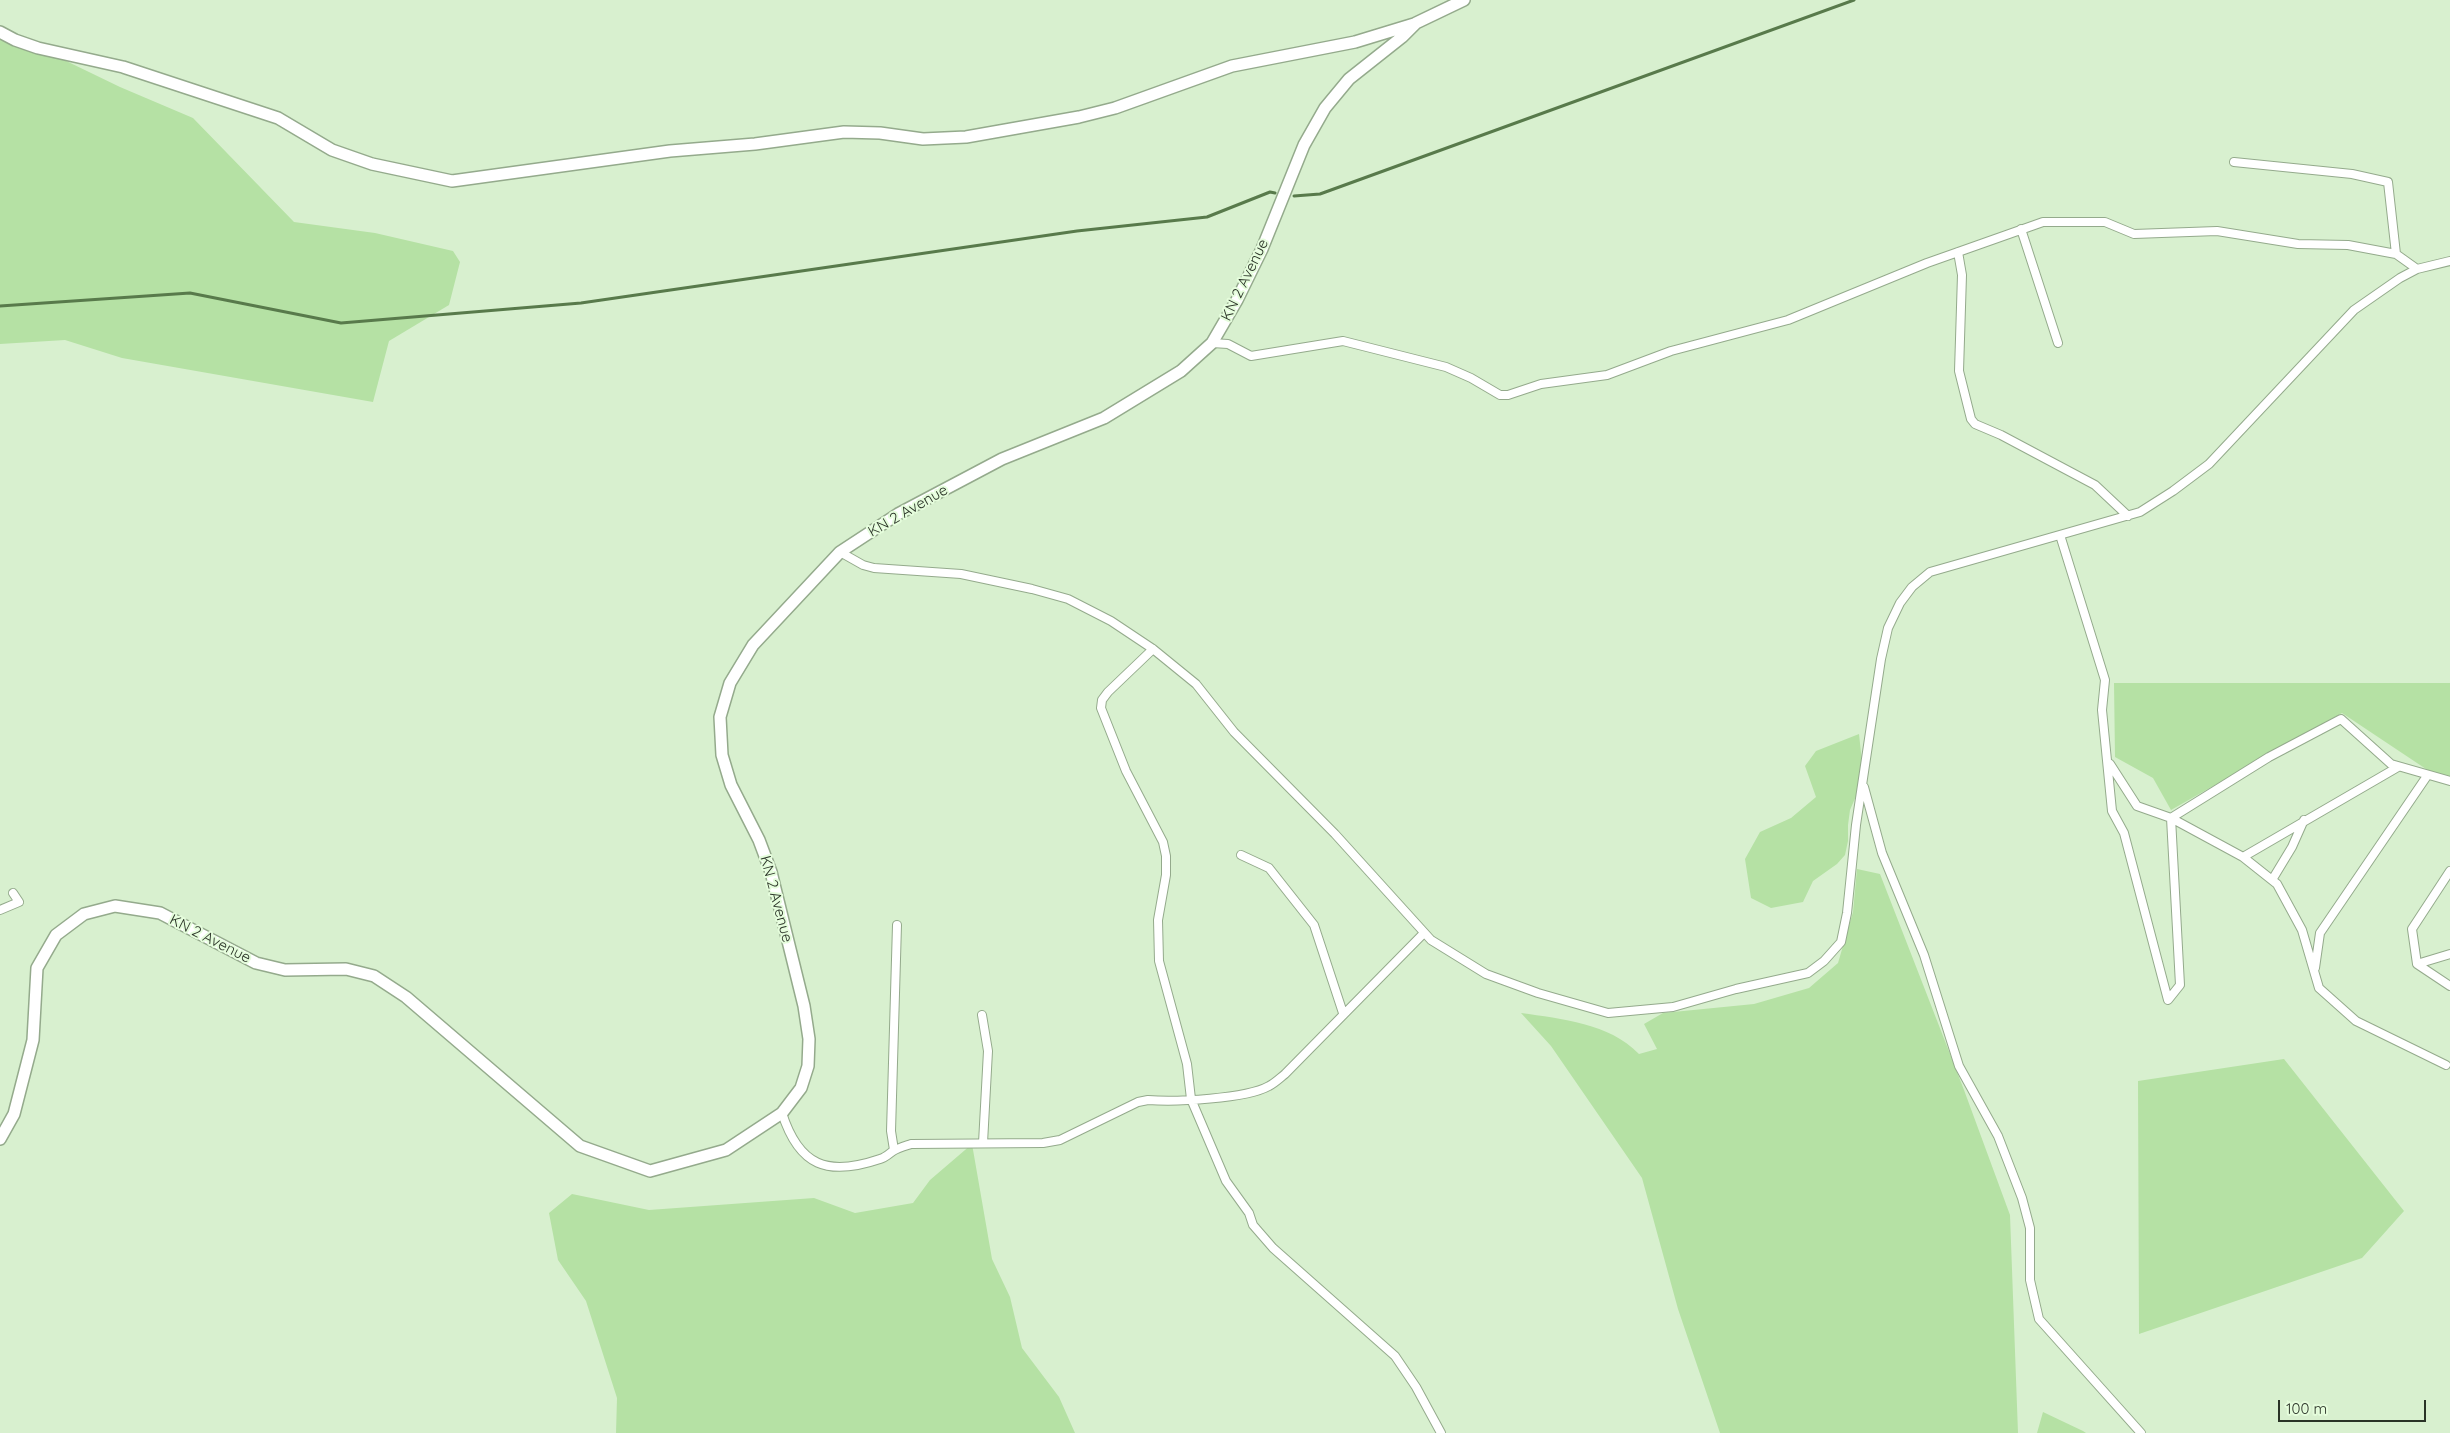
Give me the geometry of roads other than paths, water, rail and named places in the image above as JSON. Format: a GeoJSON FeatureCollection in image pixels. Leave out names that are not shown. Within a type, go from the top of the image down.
{"type":"FeatureCollection","features":[{"type":"Feature","properties":{"kind":"main road","name":"KN 2 Avenue"},"geometry":{"type":"LineString","coordinates":[[0,1139],[14,1114],[22,1089],[33,1040],[36,968],[56,935],[84,914],[115,906],[160,913],[256,963],[285,970],[346,969],[374,976],[406,997],[580,1146],[650,1171],[726,1150],[782,1113],[801,1088],[808,1066],[809,1039],[804,1006],[771,872],[759,840],[730,785],[722,755],[720,717],[730,683],[754,645],[840,552],[898,514],[1002,459],[1104,418],[1182,371],[1212,343],[1262,249],[1304,145],[1325,108],[1349,78],[1402,37],[1416,23],[1464,0]]}},
{"type":"Feature","properties":{"kind":"main road"},"geometry":{"type":"LineString","coordinates":[[0,32],[15,40],[38,48],[123,67],[278,118],[332,150],[372,164],[452,181],[670,151],[755,144],[844,132],[880,133],[923,139],[966,137],[1106,110],[1232,66],[1355,42],[1416,23]]}},
{"type":"Feature","properties":{"kind":"street"},"geometry":{"type":"LineString","coordinates":[[2234,162],[2352,174],[2388,182],[2396,254]]}},
{"type":"Feature","properties":{"kind":"street"},"geometry":{"type":"LineString","coordinates":[[1212,343],[1228,344],[1251,356],[1342,341],[1446,367],[1471,378],[1500,395],[1508,395],[1541,384],[1607,375],[1671,351],[1788,320],[1958,252],[2043,222],[2105,222],[2134,234],[2217,231],[2298,244],[2348,245],[2396,254],[2417,269]]}},
{"type":"Feature","properties":{"kind":"street"},"geometry":{"type":"LineString","coordinates":[[2021,230],[2058,343]]}},
{"type":"Feature","properties":{"kind":"street"},"geometry":{"type":"LineString","coordinates":[[1958,252],[1962,275],[1959,371],[1970,419],[1975,424],[2001,435],[2094,485],[2128,516]]}},
{"type":"Feature","properties":{"kind":"street"},"geometry":{"type":"LineString","coordinates":[[840,552],[858,563],[874,568],[961,574],[1032,589],[1068,599],[1111,621],[1153,649],[1196,684],[1234,732],[1335,834],[1431,940],[1486,974],[1538,993],[1608,1013],[1673,1007],[1736,989],[1808,973],[1830,956],[1843,936],[1881,659],[1888,628],[1900,603],[1912,587],[1930,572],[2140,512],[2173,491],[2209,464],[2354,310],[2400,278],[2417,269],[2450,260]]}},
{"type":"Feature","properties":{"kind":"street"},"geometry":{"type":"LineString","coordinates":[[2060,536],[2105,680],[2102,710],[2112,811],[2124,833],[2168,1000],[2180,985],[2171,818]]}},
{"type":"Feature","properties":{"kind":"street"},"geometry":{"type":"LineString","coordinates":[[1153,649],[1108,692],[1102,700],[1101,708],[1126,771],[1163,842],[1166,856],[1166,875],[1158,920],[1158,961],[1187,1064],[1191,1099],[1226,1181],[1249,1213],[1259,1233],[1272,1248],[1395,1356],[1416,1387],[1441,1433]]}},
{"type":"Feature","properties":{"kind":"street"},"geometry":{"type":"LineString","coordinates":[[2171,818],[2269,757],[2341,719],[2391,764],[2450,782]]}},
{"type":"Feature","properties":{"kind":"street"},"geometry":{"type":"LineString","coordinates":[[2108,762],[2137,806],[2171,818],[2244,857],[2277,884],[2302,930],[2319,988],[2356,1021],[2446,1065]]}},
{"type":"Feature","properties":{"kind":"street"},"geometry":{"type":"LineString","coordinates":[[2244,857],[2304,820],[2398,767]]}},
{"type":"Feature","properties":{"kind":"street"},"geometry":{"type":"LineString","coordinates":[[2314,971],[2320,933],[2428,776]]}},
{"type":"Feature","properties":{"kind":"street"},"geometry":{"type":"LineString","coordinates":[[1863,782],[1882,853],[1924,955],[1958,1066],[1998,1136],[2022,1198],[2030,1228],[2030,1280],[2039,1319],[2141,1433]]}},
{"type":"Feature","properties":{"kind":"street"},"geometry":{"type":"LineString","coordinates":[[2272,880],[2292,847],[2304,820]]}},
{"type":"Feature","properties":{"kind":"street"},"geometry":{"type":"LineString","coordinates":[[1241,855],[1269,868],[1314,925],[1343,1013]]}},
{"type":"Feature","properties":{"kind":"street"},"geometry":{"type":"LineString","coordinates":[[2450,871],[2412,929],[2417,964],[2450,986]]}},
{"type":"Feature","properties":{"kind":"street"},"geometry":{"type":"LineString","coordinates":[[0,910],[20,902],[13,893]]}},
{"type":"Feature","properties":{"kind":"street"},"geometry":{"type":"LineString","coordinates":[[894,1150],[891,1131],[897,925]]}},
{"type":"Feature","properties":{"kind":"street"},"geometry":{"type":"LineString","coordinates":[[782,1113],[794,1143],[807,1157],[820,1166],[860,1164],[882,1159],[894,1150],[911,1144],[1044,1143],[1060,1140],[1138,1102],[1232,1095],[1260,1090],[1270,1086],[1284,1074],[1424,932]]}},
{"type":"Feature","properties":{"kind":"street"},"geometry":{"type":"LineString","coordinates":[[2417,964],[2450,954]]}},
{"type":"Feature","properties":{"kind":"street"},"geometry":{"type":"LineString","coordinates":[[982,1015],[988,1051],[983,1143]]}},
{"type":"Feature","properties":{"kind":"waterway"},"geometry":{"type":"LineString","coordinates":[[1294,196],[1320,194],[1854,0]]}},
{"type":"Feature","properties":{"kind":"waterway"},"geometry":{"type":"LineString","coordinates":[[0,306],[190,293],[341,323],[581,303],[1077,231],[1207,217],[1270,192],[1275,193]]}}]}
